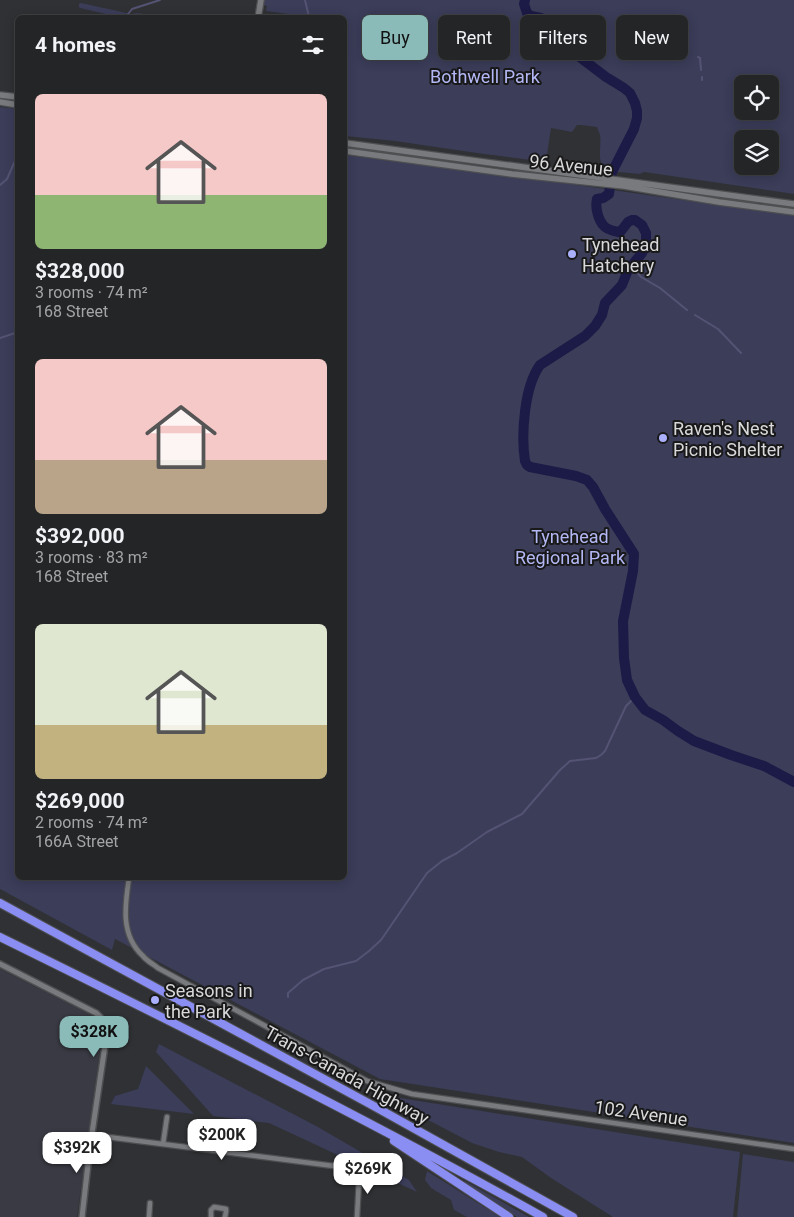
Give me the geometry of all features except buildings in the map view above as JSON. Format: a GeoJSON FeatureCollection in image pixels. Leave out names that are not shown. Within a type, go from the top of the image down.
{"type":"FeatureCollection","features":[{"type":"Feature","properties":{"kind":"highway","name":"Trans-Canada Highway"},"geometry":{"type":"LineString","coordinates":[[0,903],[573,1217]]}},
{"type":"Feature","properties":{"kind":"highway","name":"Trans-Canada Highway"},"geometry":{"type":"LineString","coordinates":[[0,937],[363,1120],[543,1217]]}},
{"type":"Feature","properties":{"kind":"highway"},"geometry":{"type":"LineString","coordinates":[[363,1120],[509,1217]]}},
{"type":"Feature","properties":{"kind":"main road"},"geometry":{"type":"LineString","coordinates":[[258,15],[261,0]]}},
{"type":"Feature","properties":{"kind":"main road"},"geometry":{"type":"LineString","coordinates":[[0,95],[15,97]]}},
{"type":"Feature","properties":{"kind":"main road"},"geometry":{"type":"LineString","coordinates":[[0,102],[15,104]]}},
{"type":"Feature","properties":{"kind":"main road","name":"96 Avenue"},"geometry":{"type":"LineString","coordinates":[[347,143],[601,180],[719,202],[794,212]]}},
{"type":"Feature","properties":{"kind":"main road","name":"96 Avenue"},"geometry":{"type":"LineString","coordinates":[[347,151],[493,171],[601,180]]}},
{"type":"Feature","properties":{"kind":"main road","name":"96 Avenue"},"geometry":{"type":"LineString","coordinates":[[624,184],[794,204]]}},
{"type":"Feature","properties":{"kind":"street","name":"102 Avenue"},"geometry":{"type":"LineString","coordinates":[[129,880],[125,917],[127,929],[130,940],[143,956],[158,968],[367,1081],[412,1094],[794,1149]]}},
{"type":"Feature","properties":{"kind":"street"},"geometry":{"type":"LineString","coordinates":[[0,964],[96,1013],[104,1021],[107,1032],[82,1217]]}},
{"type":"Feature","properties":{"kind":"street"},"geometry":{"type":"LineString","coordinates":[[163,1144],[166,1117]]}},
{"type":"Feature","properties":{"kind":"street"},"geometry":{"type":"LineString","coordinates":[[92,1135],[334,1166],[358,1177],[357,1217]]}},
{"type":"Feature","properties":{"kind":"street"},"geometry":{"type":"LineString","coordinates":[[149,1217],[150,1203]]}},
{"type":"Feature","properties":{"kind":"street"},"geometry":{"type":"LineString","coordinates":[[211,1217],[211,1210],[214,1207],[226,1209],[225,1217]]}},
{"type":"Feature","properties":{"kind":"shaded area"},"geometry":{"type":"Polygon","coordinates":[[[0,969],[91,1015],[97,1020],[102,1030],[77,1217],[0,1217],[0,969]]]}},
{"type":"Feature","properties":{"kind":"green space","name":"Bothwell Park"},"geometry":{"type":"Polygon","coordinates":[[[264,0],[794,0],[794,194],[644,172],[640,174],[608,171],[600,159],[600,135],[597,127],[577,125],[572,132],[551,128],[546,162],[347,136],[347,15],[288,15],[266,11],[267,6],[263,5],[264,0]]]}},
{"type":"Feature","properties":{"kind":"green space"},"geometry":{"type":"Polygon","coordinates":[[[79,4],[131,14],[152,15],[110,15],[80,8],[79,4]]]}},
{"type":"Feature","properties":{"kind":"green space","name":"Tynehead Regional Park"},"geometry":{"type":"Polygon","coordinates":[[[0,107],[15,109],[15,880],[347,880],[347,155],[794,215],[794,1143],[380,1079],[115,939],[112,950],[0,889],[0,107]]]}},
{"type":"Feature","properties":{"kind":"green space"},"geometry":{"type":"Polygon","coordinates":[[[159,1044],[318,1127],[409,1180],[417,1192],[269,1123],[213,1116],[156,1052],[159,1044]]]}},
{"type":"Feature","properties":{"kind":"green space"},"geometry":{"type":"Polygon","coordinates":[[[146,1066],[194,1114],[111,1104],[115,1096],[138,1089],[146,1066]]]}},
{"type":"Feature","properties":{"kind":"green space"},"geometry":{"type":"Polygon","coordinates":[[[394,1097],[740,1152],[733,1217],[613,1217],[551,1178],[522,1157],[472,1143],[392,1101],[394,1097]]]}},
{"type":"Feature","properties":{"kind":"green space"},"geometry":{"type":"Polygon","coordinates":[[[743,1154],[794,1162],[794,1217],[737,1217],[743,1154]]]}},
{"type":"Feature","properties":{"kind":"green space"},"geometry":{"type":"Polygon","coordinates":[[[427,1171],[500,1217],[467,1217],[454,1210],[451,1200],[431,1188],[425,1180],[427,1171]]]}},
{"type":"Feature","properties":{"kind":"green space"},"geometry":{"type":"Polygon","coordinates":[[[465,1181],[529,1217],[517,1217],[464,1183],[465,1181]]]}},
{"type":"Feature","properties":{"kind":"waterway"},"geometry":{"type":"LineString","coordinates":[[127,15],[132,9],[160,0]]}},
{"type":"Feature","properties":{"kind":"waterway"},"geometry":{"type":"LineString","coordinates":[[305,0],[309,15]]}},
{"type":"Feature","properties":{"kind":"waterway"},"geometry":{"type":"LineString","coordinates":[[525,0],[524,4],[527,13],[557,25],[567,36],[573,52],[630,93],[637,111],[634,129],[612,172],[609,194],[597,199],[596,202],[599,217],[605,227],[619,232],[628,222],[635,220],[642,225],[646,233],[646,245],[642,253],[628,270],[622,285],[605,303],[602,315],[595,326],[585,336],[540,365],[535,374],[530,386],[525,412],[523,438],[525,461],[530,467],[587,480],[634,554],[633,571],[623,621],[624,658],[627,680],[635,697],[645,710],[694,741],[764,766],[794,782]]}},
{"type":"Feature","properties":{"kind":"waterway"},"geometry":{"type":"LineString","coordinates":[[698,57],[700,58],[701,70]]}},
{"type":"Feature","properties":{"kind":"waterway"},"geometry":{"type":"LineString","coordinates":[[0,185],[7,179],[15,161]]}},
{"type":"Feature","properties":{"kind":"waterway"},"geometry":{"type":"LineString","coordinates":[[631,265],[641,277],[660,288],[687,310]]}},
{"type":"Feature","properties":{"kind":"waterway"},"geometry":{"type":"LineString","coordinates":[[695,315],[718,329],[741,353]]}},
{"type":"Feature","properties":{"kind":"waterway"},"geometry":{"type":"LineString","coordinates":[[0,338],[15,333]]}},
{"type":"Feature","properties":{"kind":"waterway"},"geometry":{"type":"LineString","coordinates":[[288,997],[288,993],[303,980],[324,969],[356,961],[369,951],[381,940],[427,873],[487,832],[522,814],[570,761],[596,758],[601,755],[605,751],[626,706],[635,697]]}},
{"type":"Feature","properties":{"kind":"place","name":"Tynehead Hatchery"},"geometry":{"type":"Point","coordinates":[572,254]}},
{"type":"Feature","properties":{"kind":"place","name":"Raven's Nest Picnic Shelter"},"geometry":{"type":"Point","coordinates":[663,438]}},
{"type":"Feature","properties":{"kind":"place","name":"Seasons in the Park"},"geometry":{"type":"Point","coordinates":[155,1000]}}]}
